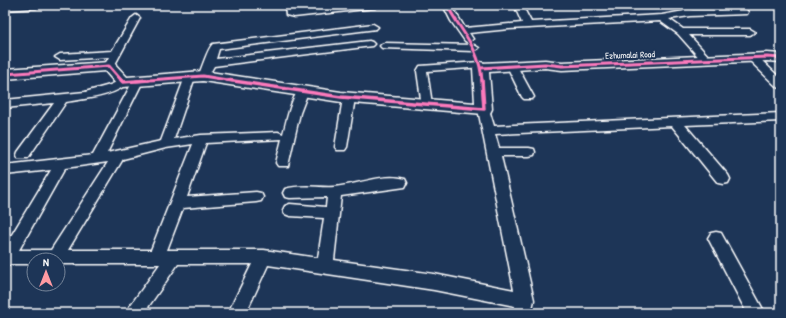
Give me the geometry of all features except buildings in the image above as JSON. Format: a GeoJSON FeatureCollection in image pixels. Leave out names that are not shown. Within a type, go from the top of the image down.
{"type":"FeatureCollection","features":[{"type":"Feature","properties":{"kind":"street"},"geometry":{"type":"LineString","coordinates":[[5,7],[36,5]]}},
{"type":"Feature","properties":{"kind":"street"},"geometry":{"type":"LineString","coordinates":[[289,5],[289,13],[294,14],[381,5]]}},
{"type":"Feature","properties":{"kind":"street"},"geometry":{"type":"LineString","coordinates":[[66,257],[264,257],[434,282],[524,307],[494,152],[484,109],[480,67],[474,48],[464,31],[455,21],[447,5]]}},
{"type":"Feature","properties":{"kind":"street"},"geometry":{"type":"LineString","coordinates":[[518,5],[528,25]]}},
{"type":"Feature","properties":{"kind":"street"},"geometry":{"type":"LineString","coordinates":[[683,5],[690,13]]}},
{"type":"Feature","properties":{"kind":"street"},"geometry":{"type":"LineString","coordinates":[[464,31],[528,25],[662,18],[690,13],[744,12],[737,5]]}},
{"type":"Feature","properties":{"kind":"street"},"geometry":{"type":"LineString","coordinates":[[112,60],[136,18]]}},
{"type":"Feature","properties":{"kind":"street"},"geometry":{"type":"LineString","coordinates":[[662,18],[681,32],[706,59]]}},
{"type":"Feature","properties":{"kind":"street"},"geometry":{"type":"LineString","coordinates":[[166,144],[213,48],[218,45],[372,27]]}},
{"type":"Feature","properties":{"kind":"street"},"geometry":{"type":"LineString","coordinates":[[681,32],[750,32]]}},
{"type":"Feature","properties":{"kind":"street"},"geometry":{"type":"LineString","coordinates":[[5,104],[109,91],[130,81],[201,72],[369,44]]}},
{"type":"Feature","properties":{"kind":"street"},"geometry":{"type":"LineString","coordinates":[[385,46],[474,48]]}},
{"type":"Feature","properties":{"kind":"street"},"geometry":{"type":"LineString","coordinates":[[60,57],[112,60],[130,81]]}},
{"type":"Feature","properties":{"kind":"street"},"geometry":{"type":"LineString","coordinates":[[752,57],[781,85]]}},
{"type":"Feature","properties":{"kind":"street","name":"Ezhumalai Road"},"geometry":{"type":"LineString","coordinates":[[480,67],[752,57],[781,58]]}},
{"type":"Feature","properties":{"kind":"street"},"geometry":{"type":"LineString","coordinates":[[5,74],[112,60]]}},
{"type":"Feature","properties":{"kind":"street"},"geometry":{"type":"LineString","coordinates":[[512,66],[528,97]]}},
{"type":"Feature","properties":{"kind":"street"},"geometry":{"type":"LineString","coordinates":[[426,104],[422,71],[424,68],[480,67]]}},
{"type":"Feature","properties":{"kind":"street"},"geometry":{"type":"LineString","coordinates":[[201,72],[302,92],[348,98],[484,109]]}},
{"type":"Feature","properties":{"kind":"street"},"geometry":{"type":"LineString","coordinates":[[97,159],[130,81]]}},
{"type":"Feature","properties":{"kind":"street"},"geometry":{"type":"LineString","coordinates":[[283,163],[294,113],[302,92]]}},
{"type":"Feature","properties":{"kind":"street"},"geometry":{"type":"LineString","coordinates":[[23,155],[64,97]]}},
{"type":"Feature","properties":{"kind":"street"},"geometry":{"type":"LineString","coordinates":[[341,147],[348,98]]}},
{"type":"Feature","properties":{"kind":"street"},"geometry":{"type":"LineString","coordinates":[[489,130],[781,117]]}},
{"type":"Feature","properties":{"kind":"street"},"geometry":{"type":"LineString","coordinates":[[675,121],[723,179]]}},
{"type":"Feature","properties":{"kind":"street"},"geometry":{"type":"LineString","coordinates":[[5,170],[23,169],[119,156],[166,144],[201,139],[278,136]]}},
{"type":"Feature","properties":{"kind":"street"},"geometry":{"type":"LineString","coordinates":[[156,257],[178,203],[201,139]]}},
{"type":"Feature","properties":{"kind":"street"},"geometry":{"type":"LineString","coordinates":[[494,152],[529,152]]}},
{"type":"Feature","properties":{"kind":"street"},"geometry":{"type":"LineString","coordinates":[[58,252],[119,156]]}},
{"type":"Feature","properties":{"kind":"street"},"geometry":{"type":"LineString","coordinates":[[6,258],[62,164]]}},
{"type":"Feature","properties":{"kind":"street"},"geometry":{"type":"LineString","coordinates":[[290,193],[335,192],[386,183],[400,184]]}},
{"type":"Feature","properties":{"kind":"street"},"geometry":{"type":"LineString","coordinates":[[325,266],[335,192]]}},
{"type":"Feature","properties":{"kind":"street"},"geometry":{"type":"LineString","coordinates":[[178,203],[256,197]]}},
{"type":"Feature","properties":{"kind":"street"},"geometry":{"type":"LineString","coordinates":[[290,210],[332,213]]}},
{"type":"Feature","properties":{"kind":"street"},"geometry":{"type":"LineString","coordinates":[[716,238],[756,313]]}},
{"type":"Feature","properties":{"kind":"street"},"geometry":{"type":"LineString","coordinates":[[134,313],[174,257]]}},
{"type":"Feature","properties":{"kind":"street"},"geometry":{"type":"LineString","coordinates":[[237,313],[264,257]]}},
{"type":"Feature","properties":{"kind":"street"},"geometry":{"type":"LineString","coordinates":[[6,258],[26,258]]}},
{"type":"Feature","properties":{"kind":"cycle path"},"geometry":{"type":"LineString","coordinates":[[5,74],[109,66],[123,82],[203,76],[341,97],[484,109],[481,68],[474,48],[464,31],[455,21],[447,5]]}},
{"type":"Feature","properties":{"kind":"cycle path"},"geometry":{"type":"LineString","coordinates":[[481,68],[545,64],[562,66],[767,57],[781,58]]}}]}
